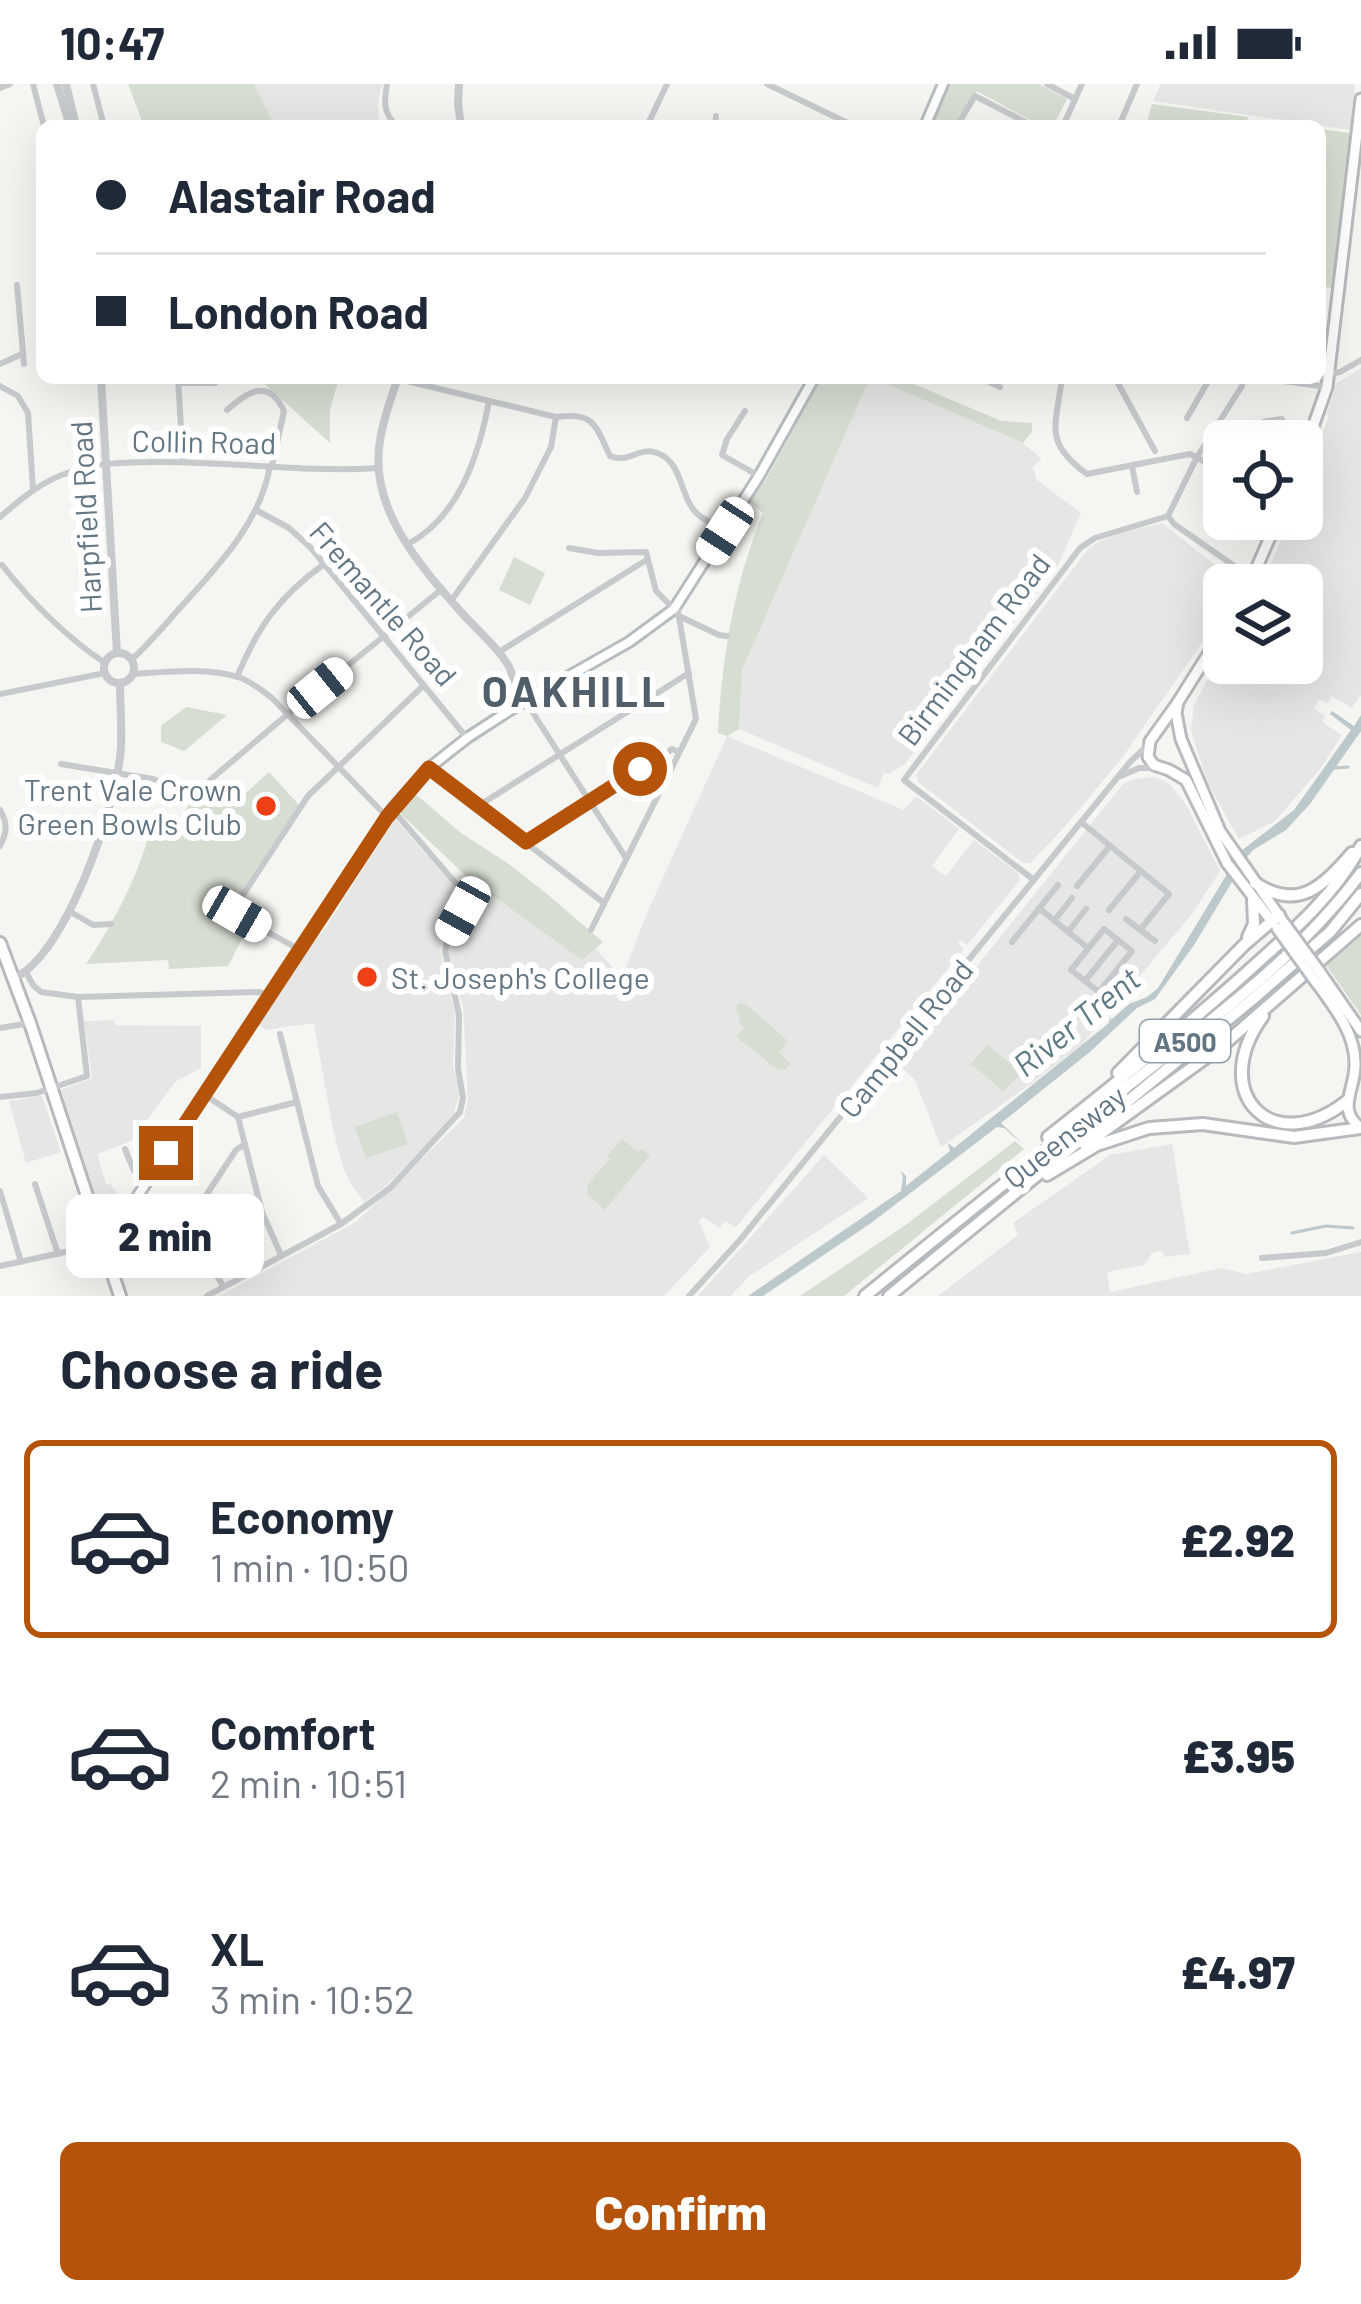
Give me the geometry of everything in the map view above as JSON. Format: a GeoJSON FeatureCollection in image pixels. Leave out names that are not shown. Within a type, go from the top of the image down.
{"type":"FeatureCollection","features":[{"type":"Feature","properties":{"kind":"highway"},"geometry":{"type":"LineString","coordinates":[[1244,945],[1254,924],[1252,888],[1278,896],[1303,895],[1361,844]]}},
{"type":"Feature","properties":{"kind":"highway"},"geometry":{"type":"LineString","coordinates":[[1048,1138],[1274,948],[1331,890],[1361,844]]}},
{"type":"Feature","properties":{"kind":"highway","name":"Queensway"},"geometry":{"type":"LineString","coordinates":[[865,1296],[1284,958],[1361,873]]}},
{"type":"Feature","properties":{"kind":"highway","name":"Queensway"},"geometry":{"type":"LineString","coordinates":[[889,1296],[1253,999],[1330,932],[1361,894]]}},
{"type":"Feature","properties":{"kind":"highway"},"geometry":{"type":"LineString","coordinates":[[994,1191],[1137,1056],[1244,945],[1278,922]]}},
{"type":"Feature","properties":{"kind":"highway"},"geometry":{"type":"LineString","coordinates":[[999,1207],[1175,1082],[1361,925]]}},
{"type":"Feature","properties":{"kind":"highway"},"geometry":{"type":"LineString","coordinates":[[0,943],[4,962],[20,975],[50,1090],[120,1296]]}},
{"type":"Feature","properties":{"kind":"highway"},"geometry":{"type":"LineString","coordinates":[[1272,1003],[1240,1062],[1249,1100],[1267,1118],[1303,1125],[1330,1115],[1348,1098]]}},
{"type":"Feature","properties":{"kind":"highway"},"geometry":{"type":"LineString","coordinates":[[999,1207],[1097,1145],[1149,1128],[1203,1124],[1294,1137],[1361,1128]]}},
{"type":"Feature","properties":{"kind":"main road"},"geometry":{"type":"LineString","coordinates":[[928,120],[943,84]]}},
{"type":"Feature","properties":{"kind":"main road"},"geometry":{"type":"LineString","coordinates":[[1315,420],[1328,381],[1361,98]]}},
{"type":"Feature","properties":{"kind":"main road"},"geometry":{"type":"LineString","coordinates":[[100,1242],[114,1232],[390,813],[429,768],[467,737],[677,611],[811,384]]}},
{"type":"Feature","properties":{"kind":"main road","name":"Campbell Road"},"geometry":{"type":"LineString","coordinates":[[1152,740],[1203,662]]}},
{"type":"Feature","properties":{"kind":"main road"},"geometry":{"type":"LineString","coordinates":[[1178,702],[1183,743],[1231,858]]}},
{"type":"Feature","properties":{"kind":"main road"},"geometry":{"type":"LineString","coordinates":[[1183,743],[1167,732],[1152,740],[1150,760],[1188,784],[1252,888],[1361,1030]]}},
{"type":"Feature","properties":{"kind":"main road"},"geometry":{"type":"LineString","coordinates":[[1166,770],[1180,764],[1183,743]]}},
{"type":"Feature","properties":{"kind":"main road"},"geometry":{"type":"LineString","coordinates":[[1317,975],[1351,1040],[1355,1068],[1349,1116],[1361,1128]]}},
{"type":"Feature","properties":{"kind":"main road"},"geometry":{"type":"LineString","coordinates":[[1348,1098],[1361,1084]]}},
{"type":"Feature","properties":{"kind":"street"},"geometry":{"type":"LineString","coordinates":[[0,88],[10,84]]}},
{"type":"Feature","properties":{"kind":"street"},"geometry":{"type":"LineString","coordinates":[[33,84],[42,120]]}},
{"type":"Feature","properties":{"kind":"street"},"geometry":{"type":"LineString","coordinates":[[62,84],[71,120]]}},
{"type":"Feature","properties":{"kind":"street"},"geometry":{"type":"LineString","coordinates":[[93,84],[102,120]]}},
{"type":"Feature","properties":{"kind":"street"},"geometry":{"type":"LineString","coordinates":[[387,84],[384,105],[392,120]]}},
{"type":"Feature","properties":{"kind":"street"},"geometry":{"type":"LineString","coordinates":[[459,84],[460,120]]}},
{"type":"Feature","properties":{"kind":"street"},"geometry":{"type":"LineString","coordinates":[[650,120],[667,84]]}},
{"type":"Feature","properties":{"kind":"street"},"geometry":{"type":"LineString","coordinates":[[767,84],[842,120]]}},
{"type":"Feature","properties":{"kind":"street"},"geometry":{"type":"LineString","coordinates":[[1047,84],[1075,99]]}},
{"type":"Feature","properties":{"kind":"street"},"geometry":{"type":"LineString","coordinates":[[1066,120],[1082,84]]}},
{"type":"Feature","properties":{"kind":"street"},"geometry":{"type":"LineString","coordinates":[[1122,120],[1137,84]]}},
{"type":"Feature","properties":{"kind":"street"},"geometry":{"type":"LineString","coordinates":[[961,120],[975,96],[1021,120]]}},
{"type":"Feature","properties":{"kind":"street"},"geometry":{"type":"LineString","coordinates":[[716,116],[716,120]]}},
{"type":"Feature","properties":{"kind":"street"},"geometry":{"type":"LineString","coordinates":[[17,285],[13,302],[24,364]]}},
{"type":"Feature","properties":{"kind":"street"},"geometry":{"type":"LineString","coordinates":[[0,364],[22,354]]}},
{"type":"Feature","properties":{"kind":"street"},"geometry":{"type":"LineString","coordinates":[[1328,381],[1361,360]]}},
{"type":"Feature","properties":{"kind":"street","name":"Harpfield Road"},"geometry":{"type":"LineString","coordinates":[[100,384],[117,653]]}},
{"type":"Feature","properties":{"kind":"street"},"geometry":{"type":"LineString","coordinates":[[178,384],[183,461]]}},
{"type":"Feature","properties":{"kind":"street"},"geometry":{"type":"LineString","coordinates":[[397,384],[380,441],[380,483],[389,511],[451,601],[510,668],[522,703],[626,858]]}},
{"type":"Feature","properties":{"kind":"street"},"geometry":{"type":"LineString","coordinates":[[419,384],[556,417],[590,419],[615,459],[649,451],[664,457],[680,478],[695,512],[725,531]]}},
{"type":"Feature","properties":{"kind":"street"},"geometry":{"type":"LineString","coordinates":[[1061,384],[1058,448],[1087,474],[1185,454],[1203,461]]}},
{"type":"Feature","properties":{"kind":"street"},"geometry":{"type":"LineString","coordinates":[[1118,384],[1155,451]]}},
{"type":"Feature","properties":{"kind":"street"},"geometry":{"type":"LineString","coordinates":[[1186,418],[1206,384]]}},
{"type":"Feature","properties":{"kind":"street"},"geometry":{"type":"LineString","coordinates":[[0,386],[18,396],[28,413],[33,489]]}},
{"type":"Feature","properties":{"kind":"street"},"geometry":{"type":"LineString","coordinates":[[1227,564],[1168,516],[1197,458],[1240,398],[1242,386]]}},
{"type":"Feature","properties":{"kind":"street"},"geometry":{"type":"LineString","coordinates":[[133,674],[131,660],[220,562],[256,510],[283,406],[273,395],[252,392],[227,410]]}},
{"type":"Feature","properties":{"kind":"street"},"geometry":{"type":"LineString","coordinates":[[408,544],[444,514],[456,497],[474,461],[489,401]]}},
{"type":"Feature","properties":{"kind":"street"},"geometry":{"type":"LineString","coordinates":[[745,411],[722,455],[759,476]]}},
{"type":"Feature","properties":{"kind":"street"},"geometry":{"type":"LineString","coordinates":[[451,601],[525,498],[551,447],[556,417]]}},
{"type":"Feature","properties":{"kind":"street"},"geometry":{"type":"LineString","coordinates":[[1276,420],[1282,419]]}},
{"type":"Feature","properties":{"kind":"street","name":"Collin Road"},"geometry":{"type":"LineString","coordinates":[[0,517],[33,489],[69,472],[106,464],[183,461],[379,468]]}},
{"type":"Feature","properties":{"kind":"street"},"geometry":{"type":"LineString","coordinates":[[1132,466],[1137,492]]}},
{"type":"Feature","properties":{"kind":"street","name":"Fremantle Road"},"geometry":{"type":"LineString","coordinates":[[256,510],[289,528],[324,564],[467,737]]}},
{"type":"Feature","properties":{"kind":"street","name":"Birmingham Road"},"geometry":{"type":"LineString","coordinates":[[1034,880],[904,780],[1080,548],[1095,538],[1168,516]]}},
{"type":"Feature","properties":{"kind":"street"},"geometry":{"type":"LineString","coordinates":[[569,548],[598,553],[644,550],[656,590],[685,617],[727,636]]}},
{"type":"Feature","properties":{"kind":"street"},"geometry":{"type":"LineString","coordinates":[[497,653],[648,559]]}},
{"type":"Feature","properties":{"kind":"street"},"geometry":{"type":"LineString","coordinates":[[237,677],[264,621],[299,582],[324,564]]}},
{"type":"Feature","properties":{"kind":"street"},"geometry":{"type":"LineString","coordinates":[[2,566],[28,598],[105,668],[111,681],[120,682],[133,674],[201,672],[255,685],[390,813],[464,893],[463,911],[445,951],[459,1015],[460,1112],[390,1188],[341,1224],[207,1296]]}},
{"type":"Feature","properties":{"kind":"street"},"geometry":{"type":"LineString","coordinates":[[61,764],[153,779],[197,797],[288,714],[442,589]]}},
{"type":"Feature","properties":{"kind":"street"},"geometry":{"type":"LineString","coordinates":[[591,930],[695,719],[677,611]]}},
{"type":"Feature","properties":{"kind":"street","name":"Harpfield Road"},"geometry":{"type":"LineString","coordinates":[[117,653],[131,660]]}},
{"type":"Feature","properties":{"kind":"street","name":"Harpfield Road"},"geometry":{"type":"LineString","coordinates":[[105,668],[117,653]]}},
{"type":"Feature","properties":{"kind":"street"},"geometry":{"type":"LineString","coordinates":[[0,694],[105,668]]}},
{"type":"Feature","properties":{"kind":"street"},"geometry":{"type":"LineString","coordinates":[[478,806],[688,673]]}},
{"type":"Feature","properties":{"kind":"street"},"geometry":{"type":"LineString","coordinates":[[120,682],[121,749],[98,843],[69,911],[46,948],[20,975],[41,992],[78,997],[268,995]]}},
{"type":"Feature","properties":{"kind":"street"},"geometry":{"type":"LineString","coordinates":[[300,950],[237,914],[237,904],[308,796],[424,685]]}},
{"type":"Feature","properties":{"kind":"street","name":"Campbell Road"},"geometry":{"type":"LineString","coordinates":[[689,1296],[1152,740]]}},
{"type":"Feature","properties":{"kind":"street"},"geometry":{"type":"LineString","coordinates":[[526,842],[672,749],[679,752]]}},
{"type":"Feature","properties":{"kind":"street"},"geometry":{"type":"LineString","coordinates":[[1118,778],[1139,767],[1166,770]]}},
{"type":"Feature","properties":{"kind":"street"},"geometry":{"type":"LineString","coordinates":[[429,768],[604,903]]}},
{"type":"Feature","properties":{"kind":"street"},"geometry":{"type":"LineString","coordinates":[[0,810],[6,835],[0,847]]}},
{"type":"Feature","properties":{"kind":"street"},"geometry":{"type":"LineString","coordinates":[[1081,822],[1169,894],[1140,930]]}},
{"type":"Feature","properties":{"kind":"street"},"geometry":{"type":"LineString","coordinates":[[1077,886],[1110,846]]}},
{"type":"Feature","properties":{"kind":"street"},"geometry":{"type":"LineString","coordinates":[[1109,910],[1141,871]]}},
{"type":"Feature","properties":{"kind":"street"},"geometry":{"type":"LineString","coordinates":[[1012,942],[1058,885]]}},
{"type":"Feature","properties":{"kind":"street"},"geometry":{"type":"LineString","coordinates":[[1054,920],[1072,898]]}},
{"type":"Feature","properties":{"kind":"street"},"geometry":{"type":"LineString","coordinates":[[1039,908],[1088,948]]}},
{"type":"Feature","properties":{"kind":"street"},"geometry":{"type":"LineString","coordinates":[[1068,932],[1087,909]]}},
{"type":"Feature","properties":{"kind":"street"},"geometry":{"type":"LineString","coordinates":[[69,911],[93,925],[112,924]]}},
{"type":"Feature","properties":{"kind":"street"},"geometry":{"type":"LineString","coordinates":[[1126,919],[1155,941]]}},
{"type":"Feature","properties":{"kind":"street"},"geometry":{"type":"LineString","coordinates":[[1104,928],[1118,940],[1132,951],[1099,992],[1071,970],[1104,928]]}},
{"type":"Feature","properties":{"kind":"street"},"geometry":{"type":"LineString","coordinates":[[1085,981],[1118,940]]}},
{"type":"Feature","properties":{"kind":"street"},"geometry":{"type":"LineString","coordinates":[[0,1097],[50,1090],[87,1076],[78,997]]}},
{"type":"Feature","properties":{"kind":"street"},"geometry":{"type":"LineString","coordinates":[[0,1028],[30,1023]]}},
{"type":"Feature","properties":{"kind":"street"},"geometry":{"type":"LineString","coordinates":[[280,1034],[317,1186],[341,1224]]}},
{"type":"Feature","properties":{"kind":"street"},"geometry":{"type":"LineString","coordinates":[[205,1095],[238,1117],[262,1213],[281,1255]]}},
{"type":"Feature","properties":{"kind":"street"},"geometry":{"type":"LineString","coordinates":[[238,1117],[297,1102]]}},
{"type":"Feature","properties":{"kind":"street"},"geometry":{"type":"LineString","coordinates":[[188,1224],[236,1150],[245,1144]]}},
{"type":"Feature","properties":{"kind":"street"},"geometry":{"type":"LineString","coordinates":[[125,1149],[134,1172],[147,1179]]}},
{"type":"Feature","properties":{"kind":"street"},"geometry":{"type":"LineString","coordinates":[[0,1266],[62,1253],[34,1184]]}},
{"type":"Feature","properties":{"kind":"street"},"geometry":{"type":"LineString","coordinates":[[0,1191],[21,1262]]}},
{"type":"Feature","properties":{"kind":"street"},"geometry":{"type":"LineString","coordinates":[[137,1194],[188,1224],[224,1287]]}},
{"type":"Feature","properties":{"kind":"street"},"geometry":{"type":"LineString","coordinates":[[1262,1258],[1327,1253],[1361,1242]]}},
{"type":"Feature","properties":{"kind":"shaded area"},"geometry":{"type":"Polygon","coordinates":[[[128,84],[254,84],[272,120],[142,120],[128,84]]]}},
{"type":"Feature","properties":{"kind":"shaded area"},"geometry":{"type":"Polygon","coordinates":[[[254,84],[382,84],[379,120],[272,120],[254,84]]]}},
{"type":"Feature","properties":{"kind":"shaded area"},"geometry":{"type":"Polygon","coordinates":[[[948,84],[1039,84],[1067,99],[1056,120],[1030,120],[977,91],[959,120],[933,120],[948,84]]]}},
{"type":"Feature","properties":{"kind":"shaded area"},"geometry":{"type":"Polygon","coordinates":[[[1161,84],[1355,84],[1350,130],[1326,126],[1326,120],[1282,120],[1153,101],[1161,84]]]}},
{"type":"Feature","properties":{"kind":"shaded area"},"geometry":{"type":"Polygon","coordinates":[[[1152,104],[1248,117],[1247,120],[1148,120],[1152,104]]]}},
{"type":"Feature","properties":{"kind":"shaded area"},"geometry":{"type":"Polygon","coordinates":[[[1326,130],[1350,133],[1332,288],[1326,287],[1326,130]]]}},
{"type":"Feature","properties":{"kind":"shaded area"},"geometry":{"type":"Polygon","coordinates":[[[1361,368],[1361,695],[1352,708],[1332,696],[1327,703],[1319,700],[1314,708],[1325,716],[1322,722],[1342,735],[1321,768],[1275,821],[1239,839],[1209,785],[1196,747],[1191,729],[1194,705],[1205,684],[1323,684],[1323,564],[1271,564],[1281,540],[1323,540],[1323,432],[1337,383],[1361,368]]]}},
{"type":"Feature","properties":{"kind":"shaded area"},"geometry":{"type":"Polygon","coordinates":[[[265,384],[337,384],[330,410],[330,443],[265,384]]]}},
{"type":"Feature","properties":{"kind":"shaded area"},"geometry":{"type":"Polygon","coordinates":[[[818,384],[867,384],[742,670],[739,729],[727,736],[718,733],[726,648],[744,566],[763,513],[750,502],[818,384]]]}},
{"type":"Feature","properties":{"kind":"shaded area"},"geometry":{"type":"Polygon","coordinates":[[[867,384],[887,384],[1023,443],[1041,458],[1033,468],[1037,480],[1081,513],[1057,567],[905,764],[884,773],[878,788],[739,729],[742,670],[867,384]]]}},
{"type":"Feature","properties":{"kind":"shaded area"},"geometry":{"type":"Polygon","coordinates":[[[887,384],[914,384],[1001,421],[1032,423],[1032,432],[1023,443],[887,384]]]}},
{"type":"Feature","properties":{"kind":"shaded area"},"geometry":{"type":"Polygon","coordinates":[[[1162,523],[1214,564],[1203,564],[1203,641],[1122,758],[1061,831],[1030,863],[1023,863],[918,782],[916,775],[1088,549],[1125,532],[1162,523]]]}},
{"type":"Feature","properties":{"kind":"shaded area"},"geometry":{"type":"Polygon","coordinates":[[[514,557],[545,573],[530,605],[499,590],[514,557]]]}},
{"type":"Feature","properties":{"kind":"shaded area"},"geometry":{"type":"Polygon","coordinates":[[[186,707],[227,715],[184,751],[161,742],[161,726],[186,707]]]}},
{"type":"Feature","properties":{"kind":"shaded area"},"geometry":{"type":"Polygon","coordinates":[[[1332,711],[1354,726],[1361,715],[1361,731],[1310,804],[1286,830],[1247,857],[1155,999],[1137,1008],[1001,1123],[1024,1145],[997,1127],[871,1223],[763,1296],[748,1296],[901,1191],[901,1171],[906,1176],[906,1186],[950,1151],[948,1143],[954,1148],[1109,1023],[1110,1017],[1158,988],[1241,851],[1294,810],[1351,730],[1332,711]]]}},
{"type":"Feature","properties":{"kind":"shaded area"},"geometry":{"type":"Polygon","coordinates":[[[727,736],[904,810],[916,796],[959,829],[932,866],[946,876],[974,840],[1018,873],[1020,880],[967,945],[960,940],[964,949],[736,1227],[725,1221],[719,1228],[703,1217],[699,1221],[710,1247],[664,1296],[219,1296],[356,1222],[464,1118],[468,1099],[463,1007],[447,953],[469,894],[480,887],[582,959],[595,948],[622,978],[727,736]]]}},
{"type":"Feature","properties":{"kind":"shaded area"},"geometry":{"type":"Polygon","coordinates":[[[269,772],[299,805],[232,906],[234,916],[249,925],[228,966],[169,969],[168,960],[86,964],[126,895],[153,821],[177,826],[189,804],[198,807],[201,798],[220,795],[235,803],[269,772]]]}},
{"type":"Feature","properties":{"kind":"shaded area"},"geometry":{"type":"Polygon","coordinates":[[[1154,777],[1169,783],[1187,806],[1220,871],[1192,914],[1083,1043],[941,1147],[915,1080],[898,1064],[1123,784],[1154,777]]]}},
{"type":"Feature","properties":{"kind":"shaded area"},"geometry":{"type":"Polygon","coordinates":[[[412,791],[603,942],[582,960],[468,878],[402,815],[400,807],[412,791]]]}},
{"type":"Feature","properties":{"kind":"shaded area","name":"St. Joseph's College"},"geometry":{"type":"Polygon","coordinates":[[[395,819],[460,893],[459,910],[440,949],[455,1013],[453,1066],[460,1091],[453,1117],[364,1202],[343,1167],[314,1023],[266,1030],[255,1023],[294,964],[322,933],[395,819]]]}},
{"type":"Feature","properties":{"kind":"shaded area"},"geometry":{"type":"Polygon","coordinates":[[[1361,932],[1361,1015],[1326,965],[1361,932]]]}},
{"type":"Feature","properties":{"kind":"shaded area"},"geometry":{"type":"Polygon","coordinates":[[[746,1004],[788,1041],[779,1053],[791,1064],[784,1070],[736,1037],[745,1027],[735,1009],[746,1004]]]}},
{"type":"Feature","properties":{"kind":"shaded area"},"geometry":{"type":"Polygon","coordinates":[[[114,1020],[115,1025],[201,1026],[201,1068],[175,1082],[131,1141],[97,1154],[106,1184],[126,1204],[103,1225],[60,1090],[92,1078],[84,1021],[114,1020]]]}},
{"type":"Feature","properties":{"kind":"shaded area"},"geometry":{"type":"Polygon","coordinates":[[[987,1045],[1022,1073],[1003,1091],[971,1064],[987,1045]]]}},
{"type":"Feature","properties":{"kind":"shaded area"},"geometry":{"type":"Polygon","coordinates":[[[42,1096],[61,1152],[26,1163],[9,1101],[42,1096]]]}},
{"type":"Feature","properties":{"kind":"shaded area"},"geometry":{"type":"Polygon","coordinates":[[[397,1112],[408,1144],[366,1158],[355,1127],[397,1112]]]}},
{"type":"Feature","properties":{"kind":"shaded area"},"geometry":{"type":"Polygon","coordinates":[[[622,1139],[650,1155],[605,1210],[588,1195],[587,1185],[622,1139]]]}},
{"type":"Feature","properties":{"kind":"shaded area"},"geometry":{"type":"Polygon","coordinates":[[[1015,1141],[1024,1149],[844,1296],[800,1296],[907,1224],[1015,1141]]]}},
{"type":"Feature","properties":{"kind":"shaded area"},"geometry":{"type":"Polygon","coordinates":[[[1172,1144],[1190,1254],[1164,1257],[1162,1251],[1152,1253],[1144,1265],[1107,1272],[1110,1292],[1221,1268],[1246,1274],[1361,1252],[1361,1296],[938,1296],[1018,1235],[1013,1223],[1110,1155],[1172,1144]]]}},
{"type":"Feature","properties":{"kind":"shaded area"},"geometry":{"type":"Polygon","coordinates":[[[824,1155],[868,1198],[748,1277],[731,1296],[698,1296],[824,1155]]]}},
{"type":"Feature","properties":{"kind":"waterway"},"geometry":{"type":"LineString","coordinates":[[1335,768],[1348,767]]}},
{"type":"Feature","properties":{"kind":"waterway"},"geometry":{"type":"LineString","coordinates":[[1292,1233],[1326,1226],[1353,1228]]}},
{"type":"Feature","properties":{"kind":"place","name":"Trent Vale Crown Green Bowls Club"},"geometry":{"type":"Point","coordinates":[266,806]}},
{"type":"Feature","properties":{"kind":"place","name":"St. Joseph's College"},"geometry":{"type":"Point","coordinates":[367,977]}},
{"type":"Feature","properties":{"kind":"district","name":"OAKHILL"},"geometry":{"type":"Point","coordinates":[575,690]}},
{"type":"Feature","properties":{"kind":"route"},"geometry":{"type":"LineString","coordinates":[[166,1153],[387,817],[429,768],[526,842],[640,769]]}},
{"type":"Feature","properties":{"kind":"water label","name":"River Trent"},"geometry":{"type":"Point","coordinates":[1076,1021]}}]}
